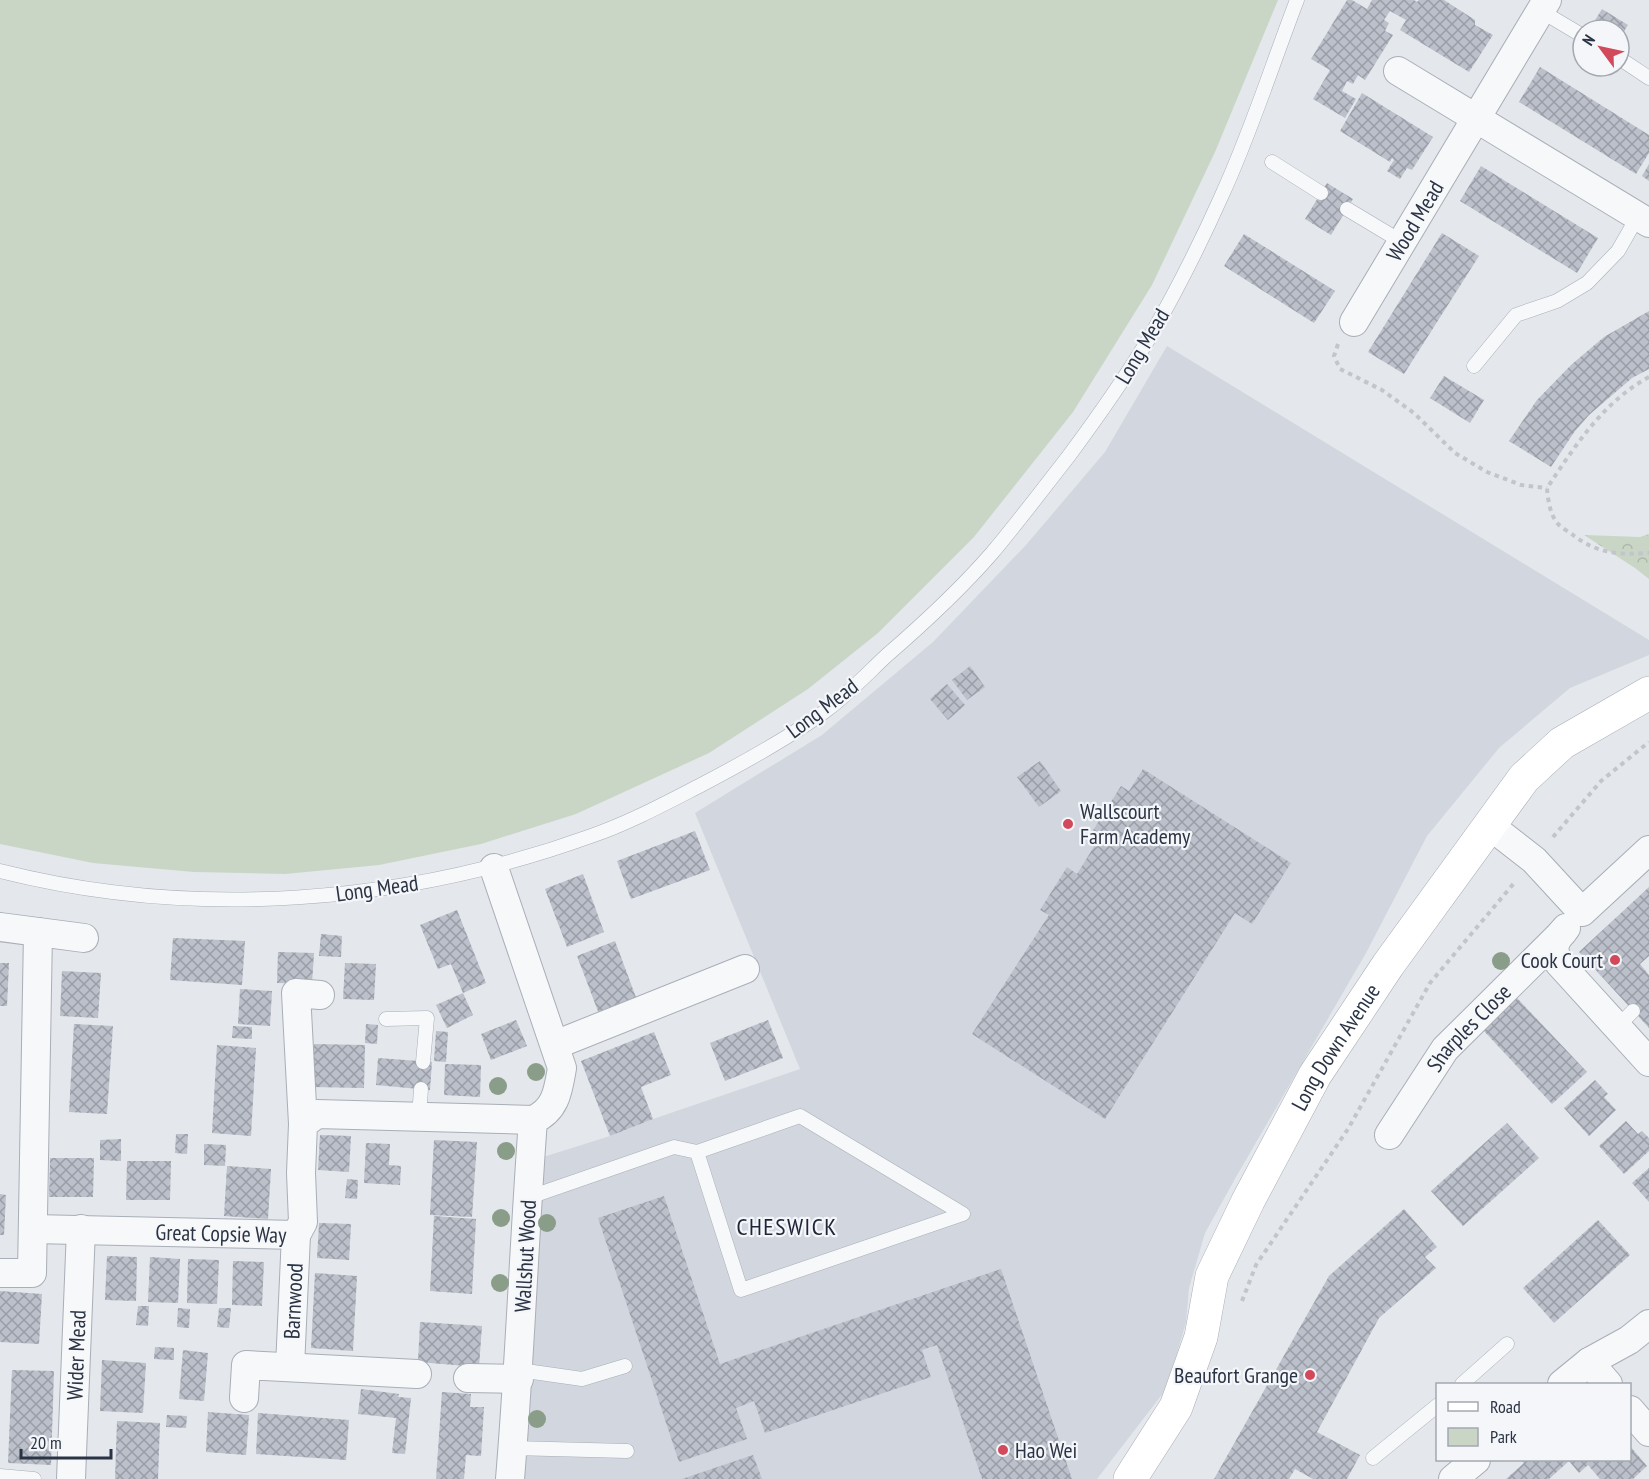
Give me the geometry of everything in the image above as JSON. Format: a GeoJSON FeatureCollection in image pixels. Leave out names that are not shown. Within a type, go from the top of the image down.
{"type":"FeatureCollection","features":[{"type":"Feature","properties":{"kind":"street","name":"Wood Mead"},"geometry":{"type":"LineString","coordinates":[[1354,322],[1544,6]]}},
{"type":"Feature","properties":{"kind":"street"},"geometry":{"type":"LineString","coordinates":[[1398,71],[1643,220]]}},
{"type":"Feature","properties":{"kind":"street","name":"Long Down Avenue"},"geometry":{"type":"LineString","coordinates":[[1131,1479],[1176,1407],[1201,1337],[1212,1276],[1248,1201],[1315,1075],[1388,965],[1524,778],[1562,743],[1649,693]]}},
{"type":"Feature","properties":{"kind":"street"},"geometry":{"type":"LineString","coordinates":[[1489,825],[1534,860],[1572,922],[1555,943],[1554,953],[1559,963],[1625,1019],[1649,1062]]}},
{"type":"Feature","properties":{"kind":"street","name":"Sharples Close"},"geometry":{"type":"LineString","coordinates":[[1389,1135],[1445,1049],[1572,922],[1649,850]]}},
{"type":"Feature","properties":{"kind":"street"},"geometry":{"type":"LineString","coordinates":[[303,1124],[317,1114],[533,1120],[544,1115],[556,1097],[562,1068],[494,868]]}},
{"type":"Feature","properties":{"kind":"street"},"geometry":{"type":"LineString","coordinates":[[0,927],[84,938]]}},
{"type":"Feature","properties":{"kind":"street"},"geometry":{"type":"LineString","coordinates":[[0,1273],[32,1273],[39,932]]}},
{"type":"Feature","properties":{"kind":"street"},"geometry":{"type":"LineString","coordinates":[[555,1045],[745,969]]}},
{"type":"Feature","properties":{"kind":"street","name":"Great Copsie Way"},"geometry":{"type":"LineString","coordinates":[[33,1229],[296,1235],[303,1222],[301,1173],[303,1124],[296,993],[320,995]]}},
{"type":"Feature","properties":{"kind":"street","name":"Wallshut Wood"},"geometry":{"type":"LineString","coordinates":[[510,1479],[519,1375],[533,1120]]}},
{"type":"Feature","properties":{"kind":"street","name":"Wider Mead"},"geometry":{"type":"LineString","coordinates":[[71,1479],[81,1229]]}},
{"type":"Feature","properties":{"kind":"street","name":"Barnwood"},"geometry":{"type":"LineString","coordinates":[[290,1366],[296,1235]]}},
{"type":"Feature","properties":{"kind":"street"},"geometry":{"type":"LineString","coordinates":[[1563,1383],[1589,1362],[1629,1341],[1649,1324]]}},
{"type":"Feature","properties":{"kind":"street"},"geometry":{"type":"LineString","coordinates":[[1589,1362],[1607,1383]]}},
{"type":"Feature","properties":{"kind":"street","name":"Barnwood"},"geometry":{"type":"LineString","coordinates":[[244,1398],[246,1365],[417,1374]]}},
{"type":"Feature","properties":{"kind":"street"},"geometry":{"type":"LineString","coordinates":[[468,1378],[519,1375]]}},
{"type":"Feature","properties":{"kind":"street"},"geometry":{"type":"LineString","coordinates":[[1631,1412],[1649,1432]]}},
{"type":"Feature","properties":{"kind":"street"},"geometry":{"type":"LineString","coordinates":[[1453,1479],[1475,1461]]}},
{"type":"Feature","properties":{"kind":"lane","name":"Long Mead"},"geometry":{"type":"LineString","coordinates":[[0,871],[39,881],[106,891],[205,900],[272,899],[363,892],[412,885],[494,868],[594,836],[664,804],[741,764],[829,708],[918,628],[990,555],[1100,413],[1150,336],[1223,193],[1297,0]]}},
{"type":"Feature","properties":{"kind":"lane"},"geometry":{"type":"LineString","coordinates":[[1544,6],[1571,27]]}},
{"type":"Feature","properties":{"kind":"lane"},"geometry":{"type":"LineString","coordinates":[[1631,66],[1649,78]]}},
{"type":"Feature","properties":{"kind":"lane"},"geometry":{"type":"LineString","coordinates":[[1272,162],[1321,193]]}},
{"type":"Feature","properties":{"kind":"lane"},"geometry":{"type":"LineString","coordinates":[[1347,209],[1402,242]]}},
{"type":"Feature","properties":{"kind":"lane"},"geometry":{"type":"LineString","coordinates":[[1474,366],[1516,315],[1557,301],[1587,283],[1618,251],[1643,220]]}},
{"type":"Feature","properties":{"kind":"lane"},"geometry":{"type":"LineString","coordinates":[[386,1018],[427,1018],[423,1062]]}},
{"type":"Feature","properties":{"kind":"lane"},"geometry":{"type":"LineString","coordinates":[[420,1117],[421,1089]]}},
{"type":"Feature","properties":{"kind":"lane"},"geometry":{"type":"LineString","coordinates":[[527,1198],[674,1147],[697,1152],[800,1116],[963,1214],[741,1290],[697,1152]]}},
{"type":"Feature","properties":{"kind":"lane"},"geometry":{"type":"LineString","coordinates":[[1463,1383],[1507,1344]]}},
{"type":"Feature","properties":{"kind":"lane"},"geometry":{"type":"LineString","coordinates":[[519,1375],[582,1379],[625,1366]]}},
{"type":"Feature","properties":{"kind":"lane"},"geometry":{"type":"LineString","coordinates":[[1373,1458],[1436,1406]]}},
{"type":"Feature","properties":{"kind":"lane"},"geometry":{"type":"LineString","coordinates":[[512,1448],[627,1451]]}},
{"type":"Feature","properties":{"kind":"lane"},"geometry":{"type":"LineString","coordinates":[[0,1476],[34,1479]]}},
{"type":"Feature","properties":{"kind":"path"},"geometry":{"type":"LineString","coordinates":[[1354,322],[1339,342],[1334,356],[1340,369],[1382,390],[1414,413],[1455,453],[1487,472],[1521,485],[1546,488]]}},
{"type":"Feature","properties":{"kind":"path"},"geometry":{"type":"LineString","coordinates":[[1649,377],[1634,385],[1582,435],[1546,488],[1549,504],[1557,523],[1577,538],[1600,552],[1649,553]]}},
{"type":"Feature","properties":{"kind":"path"},"geometry":{"type":"LineString","coordinates":[[1240,1305],[1257,1264],[1348,1129],[1430,983],[1600,781],[1649,742]]}},
{"type":"Feature","properties":{"kind":"shaded area","name":"Wallscourt Farm Academy"},"geometry":{"type":"Polygon","coordinates":[[[1167,346],[1649,640],[1649,655],[1570,688],[1499,748],[1427,836],[1366,953],[1205,1233],[1189,1288],[1186,1322],[1167,1388],[1097,1479],[522,1479],[537,1159],[610,1136],[800,1069],[695,813],[822,735],[933,642],[1026,545],[1105,452],[1167,346]]]}},
{"type":"Feature","properties":{"kind":"green space"},"geometry":{"type":"Polygon","coordinates":[[[0,0],[1278,0],[1215,152],[1152,285],[1073,412],[974,537],[878,633],[808,689],[709,753],[576,814],[481,844],[379,865],[285,874],[194,872],[93,863],[0,844],[0,0]]]}},
{"type":"Feature","properties":{"kind":"green space"},"geometry":{"type":"Polygon","coordinates":[[[1649,534],[1649,579],[1584,535],[1640,537],[1649,534]]]}},
{"type":"Feature","properties":{"kind":"building"},"geometry":{"type":"Polygon","coordinates":[[[1347,0],[1352,0],[1367,9],[1372,0],[1414,0],[1417,2],[1419,0],[1444,0],[1475,20],[1475,25],[1493,35],[1469,72],[1400,30],[1406,20],[1390,11],[1384,20],[1389,23],[1385,31],[1393,35],[1365,80],[1358,75],[1353,84],[1347,81],[1342,91],[1356,99],[1345,118],[1313,99],[1330,70],[1311,59],[1347,0]]]}},
{"type":"Feature","properties":{"kind":"building"},"geometry":{"type":"Polygon","coordinates":[[[1602,9],[1617,18],[1596,18],[1602,9]]]}},
{"type":"Feature","properties":{"kind":"building"},"geometry":{"type":"Polygon","coordinates":[[[1540,67],[1649,135],[1649,153],[1636,174],[1519,102],[1540,67]]]}},
{"type":"Feature","properties":{"kind":"building"},"geometry":{"type":"Polygon","coordinates":[[[1362,93],[1433,137],[1412,170],[1407,168],[1400,179],[1387,171],[1394,160],[1392,158],[1390,162],[1340,131],[1362,93]]]}},
{"type":"Feature","properties":{"kind":"building"},"geometry":{"type":"Polygon","coordinates":[[[1649,164],[1649,181],[1642,176],[1649,164]]]}},
{"type":"Feature","properties":{"kind":"building"},"geometry":{"type":"Polygon","coordinates":[[[1481,166],[1598,238],[1577,273],[1460,201],[1481,166]]]}},
{"type":"Feature","properties":{"kind":"building"},"geometry":{"type":"Polygon","coordinates":[[[1327,183],[1353,199],[1331,235],[1305,219],[1327,183]]]}},
{"type":"Feature","properties":{"kind":"building"},"geometry":{"type":"Polygon","coordinates":[[[1442,233],[1479,256],[1404,374],[1368,352],[1442,233]]]}},
{"type":"Feature","properties":{"kind":"building"},"geometry":{"type":"Polygon","coordinates":[[[1244,234],[1335,291],[1314,323],[1224,266],[1244,234]]]}},
{"type":"Feature","properties":{"kind":"building"},"geometry":{"type":"Polygon","coordinates":[[[1649,311],[1649,369],[1632,378],[1589,415],[1575,431],[1551,467],[1509,441],[1537,400],[1571,365],[1604,337],[1649,311]]]}},
{"type":"Feature","properties":{"kind":"building"},"geometry":{"type":"Polygon","coordinates":[[[1444,376],[1484,400],[1470,423],[1430,398],[1444,376]]]}},
{"type":"Feature","properties":{"kind":"building"},"geometry":{"type":"Polygon","coordinates":[[[970,666],[985,687],[967,700],[952,680],[970,666]]]}},
{"type":"Feature","properties":{"kind":"building"},"geometry":{"type":"Polygon","coordinates":[[[947,684],[965,705],[948,720],[930,699],[947,684]]]}},
{"type":"Feature","properties":{"kind":"building"},"geometry":{"type":"Polygon","coordinates":[[[1040,761],[1061,791],[1039,807],[1017,777],[1040,761]]]}},
{"type":"Feature","properties":{"kind":"building"},"geometry":{"type":"Polygon","coordinates":[[[1143,769],[1291,863],[1252,924],[1235,913],[1105,1119],[972,1034],[1049,915],[1040,910],[1067,867],[1077,874],[1100,837],[1092,832],[1121,786],[1129,791],[1143,769]]]}},
{"type":"Feature","properties":{"kind":"building"},"geometry":{"type":"Polygon","coordinates":[[[695,831],[710,870],[631,899],[617,861],[695,831]]]}},
{"type":"Feature","properties":{"kind":"building"},"geometry":{"type":"Polygon","coordinates":[[[583,874],[604,932],[567,947],[545,889],[583,874]]]}},
{"type":"Feature","properties":{"kind":"building","name":"Cook Court"},"geometry":{"type":"Polygon","coordinates":[[[1649,887],[1649,956],[1640,964],[1649,975],[1649,1028],[1579,952],[1649,887]]]}},
{"type":"Feature","properties":{"kind":"building"},"geometry":{"type":"Polygon","coordinates":[[[457,910],[486,983],[463,993],[451,964],[438,969],[420,925],[457,910]]]}},
{"type":"Feature","properties":{"kind":"building"},"geometry":{"type":"Polygon","coordinates":[[[321,934],[342,936],[341,957],[319,956],[321,934]]]}},
{"type":"Feature","properties":{"kind":"building"},"geometry":{"type":"Polygon","coordinates":[[[173,938],[245,941],[242,985],[170,980],[173,938]]]}},
{"type":"Feature","properties":{"kind":"building"},"geometry":{"type":"Polygon","coordinates":[[[615,941],[637,1000],[599,1014],[577,956],[615,941]]]}},
{"type":"Feature","properties":{"kind":"building"},"geometry":{"type":"Polygon","coordinates":[[[278,952],[314,953],[312,984],[277,983],[278,952]]]}},
{"type":"Feature","properties":{"kind":"building"},"geometry":{"type":"Polygon","coordinates":[[[0,963],[9,963],[7,1006],[0,1006],[0,963]]]}},
{"type":"Feature","properties":{"kind":"building"},"geometry":{"type":"Polygon","coordinates":[[[345,963],[376,964],[374,1000],[343,999],[345,963]]]}},
{"type":"Feature","properties":{"kind":"building"},"geometry":{"type":"Polygon","coordinates":[[[62,971],[101,973],[98,1018],[60,1016],[62,971]]]}},
{"type":"Feature","properties":{"kind":"building"},"geometry":{"type":"Polygon","coordinates":[[[240,989],[272,991],[270,1026],[238,1024],[240,989]]]}},
{"type":"Feature","properties":{"kind":"building"},"geometry":{"type":"Polygon","coordinates":[[[463,993],[473,1015],[447,1028],[436,1005],[463,993]]]}},
{"type":"Feature","properties":{"kind":"building"},"geometry":{"type":"Polygon","coordinates":[[[1517,998],[1587,1072],[1552,1104],[1483,1030],[1517,998]]]}},
{"type":"Feature","properties":{"kind":"building"},"geometry":{"type":"Polygon","coordinates":[[[516,1020],[527,1046],[491,1060],[481,1034],[516,1020]]]}},
{"type":"Feature","properties":{"kind":"building"},"geometry":{"type":"Polygon","coordinates":[[[768,1020],[783,1058],[725,1081],[710,1043],[768,1020]]]}},
{"type":"Feature","properties":{"kind":"building"},"geometry":{"type":"Polygon","coordinates":[[[74,1024],[113,1026],[107,1114],[69,1112],[74,1024]]]}},
{"type":"Feature","properties":{"kind":"building"},"geometry":{"type":"Polygon","coordinates":[[[366,1024],[378,1025],[377,1044],[365,1043],[366,1024]]]}},
{"type":"Feature","properties":{"kind":"building"},"geometry":{"type":"Polygon","coordinates":[[[233,1026],[252,1027],[252,1039],[232,1038],[233,1026]]]}},
{"type":"Feature","properties":{"kind":"building"},"geometry":{"type":"Polygon","coordinates":[[[436,1031],[448,1032],[446,1062],[434,1061],[436,1031]]]}},
{"type":"Feature","properties":{"kind":"building"},"geometry":{"type":"Polygon","coordinates":[[[654,1032],[671,1075],[641,1087],[653,1119],[610,1136],[581,1061],[654,1032]]]}},
{"type":"Feature","properties":{"kind":"building"},"geometry":{"type":"Polygon","coordinates":[[[314,1044],[365,1045],[364,1088],[313,1087],[314,1044]]]}},
{"type":"Feature","properties":{"kind":"building"},"geometry":{"type":"Polygon","coordinates":[[[217,1045],[256,1048],[251,1136],[212,1133],[217,1045]]]}},
{"type":"Feature","properties":{"kind":"building"},"geometry":{"type":"Polygon","coordinates":[[[378,1058],[432,1062],[430,1090],[376,1085],[378,1058]]]}},
{"type":"Feature","properties":{"kind":"building"},"geometry":{"type":"Polygon","coordinates":[[[445,1064],[481,1065],[480,1097],[444,1095],[445,1064]]]}},
{"type":"Feature","properties":{"kind":"building"},"geometry":{"type":"Polygon","coordinates":[[[1595,1080],[1608,1094],[1604,1097],[1616,1110],[1589,1136],[1564,1108],[1595,1080]]]}},
{"type":"Feature","properties":{"kind":"building"},"geometry":{"type":"Polygon","coordinates":[[[1626,1121],[1638,1134],[1642,1131],[1649,1138],[1649,1151],[1624,1174],[1599,1146],[1626,1121]]]}},
{"type":"Feature","properties":{"kind":"building"},"geometry":{"type":"Polygon","coordinates":[[[1507,1123],[1539,1158],[1463,1226],[1431,1191],[1507,1123]]]}},
{"type":"Feature","properties":{"kind":"building"},"geometry":{"type":"Polygon","coordinates":[[[176,1134],[188,1134],[187,1154],[175,1153],[176,1134]]]}},
{"type":"Feature","properties":{"kind":"building"},"geometry":{"type":"Polygon","coordinates":[[[320,1135],[351,1136],[349,1172],[318,1170],[320,1135]]]}},
{"type":"Feature","properties":{"kind":"building"},"geometry":{"type":"Polygon","coordinates":[[[121,1139],[121,1161],[100,1160],[100,1140],[121,1139]]]}},
{"type":"Feature","properties":{"kind":"building"},"geometry":{"type":"Polygon","coordinates":[[[434,1140],[477,1142],[472,1217],[430,1215],[434,1140]]]}},
{"type":"Feature","properties":{"kind":"building"},"geometry":{"type":"Polygon","coordinates":[[[366,1143],[390,1144],[389,1165],[401,1166],[400,1185],[364,1183],[366,1143]]]}},
{"type":"Feature","properties":{"kind":"building"},"geometry":{"type":"Polygon","coordinates":[[[204,1144],[226,1145],[225,1166],[204,1165],[204,1144]]]}},
{"type":"Feature","properties":{"kind":"building"},"geometry":{"type":"Polygon","coordinates":[[[50,1158],[94,1158],[93,1197],[49,1197],[50,1158]]]}},
{"type":"Feature","properties":{"kind":"building"},"geometry":{"type":"Polygon","coordinates":[[[127,1161],[171,1161],[170,1200],[126,1200],[127,1161]]]}},
{"type":"Feature","properties":{"kind":"building"},"geometry":{"type":"Polygon","coordinates":[[[227,1166],[271,1169],[268,1219],[224,1216],[227,1166]]]}},
{"type":"Feature","properties":{"kind":"building"},"geometry":{"type":"Polygon","coordinates":[[[1649,1168],[1649,1202],[1632,1183],[1649,1168]]]}},
{"type":"Feature","properties":{"kind":"building"},"geometry":{"type":"Polygon","coordinates":[[[347,1179],[358,1180],[357,1199],[345,1198],[347,1179]]]}},
{"type":"Feature","properties":{"kind":"building"},"geometry":{"type":"Polygon","coordinates":[[[0,1194],[6,1195],[4,1235],[0,1235],[0,1194]]]}},
{"type":"Feature","properties":{"kind":"building"},"geometry":{"type":"Polygon","coordinates":[[[664,1196],[720,1364],[1001,1269],[1072,1479],[982,1479],[937,1345],[922,1350],[931,1377],[765,1433],[754,1401],[736,1408],[747,1439],[679,1462],[598,1218],[664,1196]]]}},
{"type":"Feature","properties":{"kind":"building","name":"Beaufort Grange"},"geometry":{"type":"Polygon","coordinates":[[[1404,1209],[1437,1247],[1425,1257],[1436,1268],[1379,1318],[1317,1432],[1360,1455],[1347,1479],[1313,1479],[1295,1469],[1289,1479],[1214,1479],[1329,1276],[1404,1209]]]}},
{"type":"Feature","properties":{"kind":"building"},"geometry":{"type":"Polygon","coordinates":[[[434,1216],[476,1219],[472,1294],[430,1291],[434,1216]]]}},
{"type":"Feature","properties":{"kind":"building"},"geometry":{"type":"Polygon","coordinates":[[[1598,1220],[1630,1255],[1554,1323],[1523,1288],[1598,1220]]]}},
{"type":"Feature","properties":{"kind":"building"},"geometry":{"type":"Polygon","coordinates":[[[319,1223],[351,1224],[349,1260],[317,1258],[319,1223]]]}},
{"type":"Feature","properties":{"kind":"building"},"geometry":{"type":"Polygon","coordinates":[[[107,1256],[137,1257],[136,1301],[105,1300],[107,1256]]]}},
{"type":"Feature","properties":{"kind":"building"},"geometry":{"type":"Polygon","coordinates":[[[150,1257],[180,1259],[178,1303],[148,1302],[150,1257]]]}},
{"type":"Feature","properties":{"kind":"building"},"geometry":{"type":"Polygon","coordinates":[[[188,1259],[219,1260],[217,1304],[187,1303],[188,1259]]]}},
{"type":"Feature","properties":{"kind":"building"},"geometry":{"type":"Polygon","coordinates":[[[233,1261],[264,1262],[262,1306],[232,1305],[233,1261]]]}},
{"type":"Feature","properties":{"kind":"building"},"geometry":{"type":"Polygon","coordinates":[[[315,1273],[357,1276],[353,1351],[311,1348],[315,1273]]]}},
{"type":"Feature","properties":{"kind":"building"},"geometry":{"type":"Polygon","coordinates":[[[0,1291],[42,1294],[39,1344],[0,1342],[0,1291]]]}},
{"type":"Feature","properties":{"kind":"building"},"geometry":{"type":"Polygon","coordinates":[[[138,1306],[149,1306],[148,1326],[136,1325],[138,1306]]]}},
{"type":"Feature","properties":{"kind":"building"},"geometry":{"type":"Polygon","coordinates":[[[178,1308],[190,1309],[189,1328],[177,1327],[178,1308]]]}},
{"type":"Feature","properties":{"kind":"building"},"geometry":{"type":"Polygon","coordinates":[[[219,1308],[231,1308],[229,1328],[217,1327],[219,1308]]]}},
{"type":"Feature","properties":{"kind":"building"},"geometry":{"type":"Polygon","coordinates":[[[420,1322],[482,1326],[479,1367],[418,1362],[420,1322]]]}},
{"type":"Feature","properties":{"kind":"building"},"geometry":{"type":"Polygon","coordinates":[[[155,1347],[174,1348],[174,1360],[154,1359],[155,1347]]]}},
{"type":"Feature","properties":{"kind":"building"},"geometry":{"type":"Polygon","coordinates":[[[183,1350],[208,1353],[204,1401],[179,1399],[183,1350]]]}},
{"type":"Feature","properties":{"kind":"building"},"geometry":{"type":"Polygon","coordinates":[[[102,1360],[146,1363],[143,1413],[100,1411],[102,1360]]]}},
{"type":"Feature","properties":{"kind":"building"},"geometry":{"type":"Polygon","coordinates":[[[12,1370],[54,1371],[51,1465],[8,1463],[12,1370]]]}},
{"type":"Feature","properties":{"kind":"building"},"geometry":{"type":"Polygon","coordinates":[[[361,1389],[399,1394],[398,1397],[411,1398],[405,1454],[392,1453],[396,1418],[358,1414],[361,1389]]]}},
{"type":"Feature","properties":{"kind":"building"},"geometry":{"type":"Polygon","coordinates":[[[442,1392],[471,1394],[470,1407],[484,1407],[481,1456],[466,1455],[464,1479],[436,1479],[442,1392]]]}},
{"type":"Feature","properties":{"kind":"building"},"geometry":{"type":"Polygon","coordinates":[[[208,1412],[249,1415],[246,1455],[206,1452],[208,1412]]]}},
{"type":"Feature","properties":{"kind":"building"},"geometry":{"type":"Polygon","coordinates":[[[258,1413],[349,1420],[346,1460],[256,1454],[258,1413]]]}},
{"type":"Feature","properties":{"kind":"building"},"geometry":{"type":"Polygon","coordinates":[[[167,1415],[187,1416],[186,1428],[166,1427],[167,1415]]]}},
{"type":"Feature","properties":{"kind":"building"},"geometry":{"type":"Polygon","coordinates":[[[117,1421],[160,1423],[158,1479],[115,1479],[117,1421]]]}},
{"type":"Feature","properties":{"kind":"building"},"geometry":{"type":"Polygon","coordinates":[[[1631,1447],[1647,1466],[1633,1479],[1600,1479],[1588,1465],[1579,1473],[1569,1461],[1631,1461],[1631,1447]]]}},
{"type":"Feature","properties":{"kind":"building"},"geometry":{"type":"Polygon","coordinates":[[[753,1455],[762,1479],[682,1479],[753,1455]]]}},
{"type":"Feature","properties":{"kind":"building"},"geometry":{"type":"Polygon","coordinates":[[[1522,1461],[1569,1461],[1549,1479],[1506,1479],[1524,1463],[1522,1461]]]}},
{"type":"Feature","properties":{"kind":"place","name":"Wallscourt Farm Academy"},"geometry":{"type":"Point","coordinates":[1068,824]}},
{"type":"Feature","properties":{"kind":"place","name":"Cook Court"},"geometry":{"type":"Point","coordinates":[1615,960]}},
{"type":"Feature","properties":{"kind":"place","name":"Beaufort Grange"},"geometry":{"type":"Point","coordinates":[1310,1375]}},
{"type":"Feature","properties":{"kind":"place","name":"Hao Wei"},"geometry":{"type":"Point","coordinates":[1003,1450]}},
{"type":"Feature","properties":{"kind":"district","name":"CHESWICK"},"geometry":{"type":"Point","coordinates":[787,1227]}}]}
